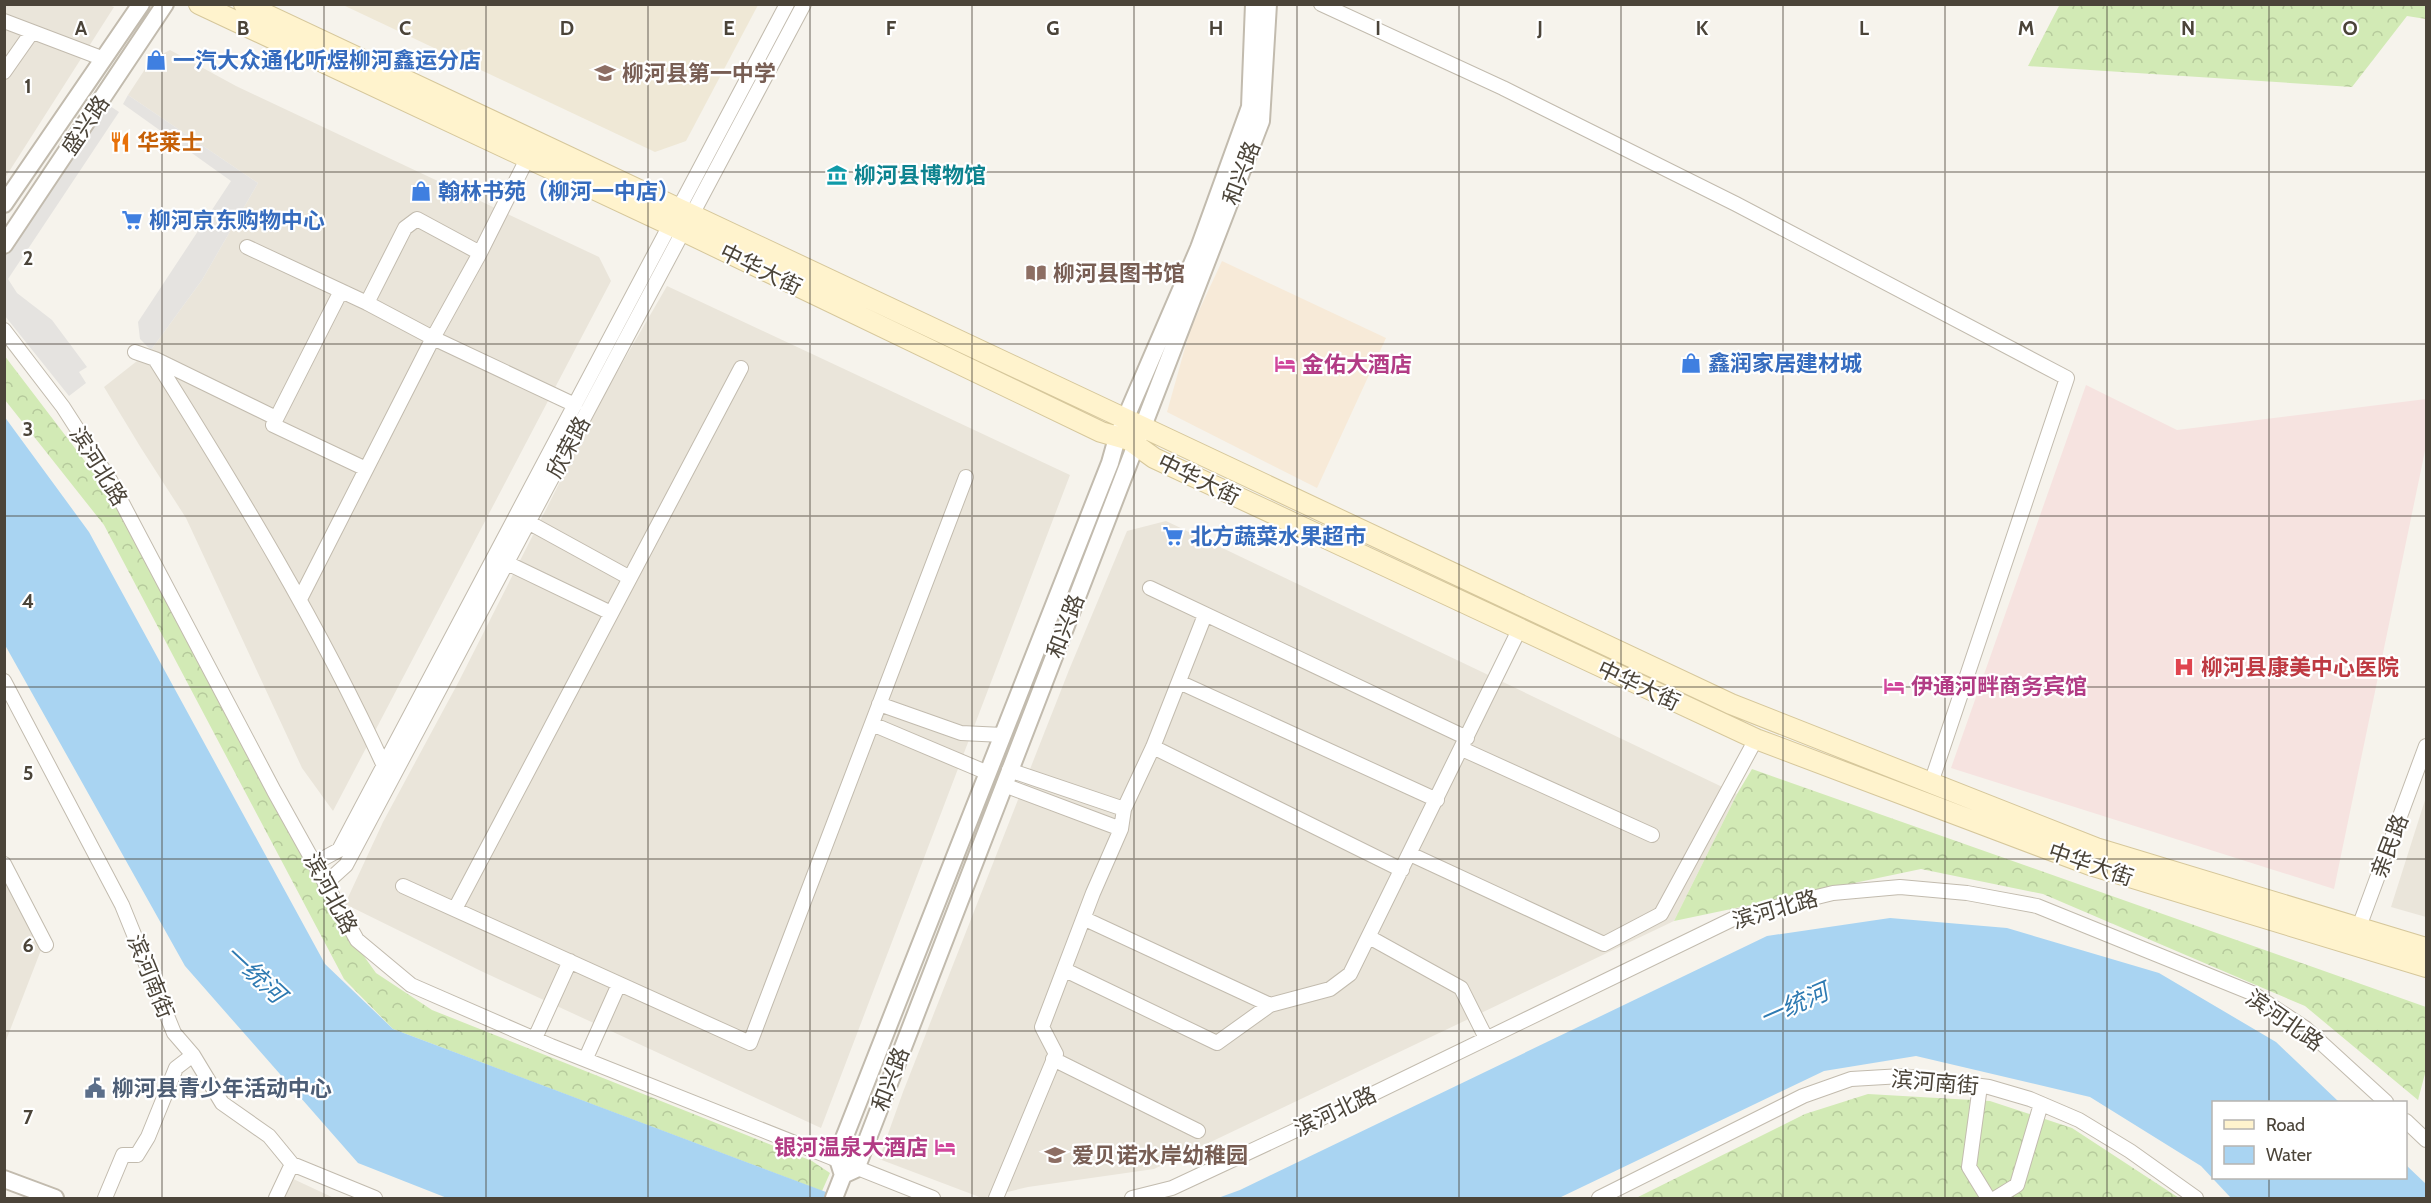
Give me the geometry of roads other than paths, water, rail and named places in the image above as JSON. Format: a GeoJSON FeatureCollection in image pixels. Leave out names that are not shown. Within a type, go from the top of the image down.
{"type":"FeatureCollection","features":[{"type":"Feature","properties":{"kind":"main road","name":"中华大街"},"geometry":{"type":"LineString","coordinates":[[199,4],[527,159],[681,220],[1731,704],[2096,848],[2355,936],[2427,968]]}},
{"type":"Feature","properties":{"kind":"main road","name":"中华大街"},"geometry":{"type":"LineString","coordinates":[[244,4],[1117,438],[1129,440],[1135,431]]}},
{"type":"Feature","properties":{"kind":"main road","name":"中华大街"},"geometry":{"type":"LineString","coordinates":[[1135,431],[1154,458],[1756,739],[2090,866],[2355,936],[2427,948]]}},
{"type":"Feature","properties":{"kind":"street","name":"盛兴路"},"geometry":{"type":"LineString","coordinates":[[4,204],[141,4]]}},
{"type":"Feature","properties":{"kind":"street","name":"盛兴路"},"geometry":{"type":"LineString","coordinates":[[4,245],[165,4]]}},
{"type":"Feature","properties":{"kind":"street","name":"欣荣路"},"geometry":{"type":"LineString","coordinates":[[325,884],[346,865],[507,563],[681,220],[787,4]]}},
{"type":"Feature","properties":{"kind":"street","name":"欣荣路"},"geometry":{"type":"LineString","coordinates":[[315,863],[339,850],[575,405],[804,4]]}},
{"type":"Feature","properties":{"kind":"street","name":"和兴路"},"geometry":{"type":"LineString","coordinates":[[846,1168],[1007,777],[1135,431],[1250,107],[1254,4]]}},
{"type":"Feature","properties":{"kind":"street","name":"和兴路"},"geometry":{"type":"LineString","coordinates":[[1135,431],[1261,121],[1268,4]]}},
{"type":"Feature","properties":{"kind":"street"},"geometry":{"type":"LineString","coordinates":[[1321,4],[1503,88],[1736,204],[2067,378],[1931,783]]}},
{"type":"Feature","properties":{"kind":"street"},"geometry":{"type":"LineString","coordinates":[[4,21],[104,59]]}},
{"type":"Feature","properties":{"kind":"street"},"geometry":{"type":"LineString","coordinates":[[4,72],[32,32]]}},
{"type":"Feature","properties":{"kind":"street"},"geometry":{"type":"LineString","coordinates":[[300,599],[527,159]]}},
{"type":"Feature","properties":{"kind":"street"},"geometry":{"type":"LineString","coordinates":[[367,303],[405,228],[417,219],[480,253]]}},
{"type":"Feature","properties":{"kind":"street"},"geometry":{"type":"LineString","coordinates":[[247,247],[575,405]]}},
{"type":"Feature","properties":{"kind":"street"},"geometry":{"type":"LineString","coordinates":[[341,291],[273,425],[366,469]]}},
{"type":"Feature","properties":{"kind":"street","name":"滨河北路"},"geometry":{"type":"LineString","coordinates":[[4,330],[63,407],[110,480],[357,940],[411,985],[846,1168],[933,1198]]}},
{"type":"Feature","properties":{"kind":"street"},"geometry":{"type":"LineString","coordinates":[[135,352],[155,359],[276,418]]}},
{"type":"Feature","properties":{"kind":"street"},"geometry":{"type":"LineString","coordinates":[[155,359],[219,460],[300,599],[384,766]]}},
{"type":"Feature","properties":{"kind":"street"},"geometry":{"type":"LineString","coordinates":[[456,909],[741,368]]}},
{"type":"Feature","properties":{"kind":"street","name":"和兴路"},"geometry":{"type":"LineString","coordinates":[[846,1168],[837,1156],[1110,463],[1117,438]]}},
{"type":"Feature","properties":{"kind":"street"},"geometry":{"type":"LineString","coordinates":[[403,886],[750,1043],[966,477]]}},
{"type":"Feature","properties":{"kind":"street"},"geometry":{"type":"LineString","coordinates":[[528,522],[630,578]]}},
{"type":"Feature","properties":{"kind":"street"},"geometry":{"type":"LineString","coordinates":[[507,563],[611,613]]}},
{"type":"Feature","properties":{"kind":"street"},"geometry":{"type":"LineString","coordinates":[[1150,588],[1652,835]]}},
{"type":"Feature","properties":{"kind":"street"},"geometry":{"type":"LineString","coordinates":[[996,1198],[1056,1054],[1042,1027],[1093,893],[1121,829],[1124,808],[1153,747],[1205,615]]}},
{"type":"Feature","properties":{"kind":"street"},"geometry":{"type":"LineString","coordinates":[[1065,970],[1217,1042],[1270,1005],[1330,989],[1350,974],[1465,744],[1519,630]]}},
{"type":"Feature","properties":{"kind":"street","name":"滨河南街"},"geometry":{"type":"LineString","coordinates":[[4,681],[122,905],[174,1033],[193,1055],[222,1103],[270,1136],[292,1164],[375,1198]]}},
{"type":"Feature","properties":{"kind":"street"},"geometry":{"type":"LineString","coordinates":[[1179,682],[1437,800]]}},
{"type":"Feature","properties":{"kind":"street"},"geometry":{"type":"LineString","coordinates":[[879,704],[961,733],[1003,735]]}},
{"type":"Feature","properties":{"kind":"street"},"geometry":{"type":"LineString","coordinates":[[872,724],[988,773]]}},
{"type":"Feature","properties":{"kind":"street"},"geometry":{"type":"LineString","coordinates":[[1410,854],[1604,944],[1660,914],[1756,739]]}},
{"type":"Feature","properties":{"kind":"street","name":"亲民路"},"geometry":{"type":"LineString","coordinates":[[2355,936],[2420,782],[2427,746]]}},
{"type":"Feature","properties":{"kind":"street"},"geometry":{"type":"LineString","coordinates":[[1153,747],[1402,870]]}},
{"type":"Feature","properties":{"kind":"street"},"geometry":{"type":"LineString","coordinates":[[1007,777],[1124,808]]}},
{"type":"Feature","properties":{"kind":"street"},"geometry":{"type":"LineString","coordinates":[[1007,777],[1121,829]]}},
{"type":"Feature","properties":{"kind":"street"},"geometry":{"type":"LineString","coordinates":[[4,864],[10,890],[46,945]]}},
{"type":"Feature","properties":{"kind":"street","name":"滨河北路"},"geometry":{"type":"LineString","coordinates":[[1132,1198],[1172,1188],[1354,1103],[1739,916],[1833,893],[1900,887],[1967,892],[2037,906],[2252,993],[2305,1028],[2385,1101]]}},
{"type":"Feature","properties":{"kind":"street"},"geometry":{"type":"LineString","coordinates":[[1085,919],[1270,1005]]}},
{"type":"Feature","properties":{"kind":"street"},"geometry":{"type":"LineString","coordinates":[[1369,937],[1461,988],[1486,1038]]}},
{"type":"Feature","properties":{"kind":"street"},"geometry":{"type":"LineString","coordinates":[[535,1038],[570,961]]}},
{"type":"Feature","properties":{"kind":"street"},"geometry":{"type":"LineString","coordinates":[[586,1058],[619,984]]}},
{"type":"Feature","properties":{"kind":"street"},"geometry":{"type":"LineString","coordinates":[[105,1198],[123,1155],[137,1155],[148,1137],[176,1068],[193,1055]]}},
{"type":"Feature","properties":{"kind":"street"},"geometry":{"type":"LineString","coordinates":[[1053,1059],[1198,1131]]}},
{"type":"Feature","properties":{"kind":"street","name":"滨河南街"},"geometry":{"type":"LineString","coordinates":[[1599,1198],[1803,1096],[1851,1079],[1902,1076],[1980,1086],[2041,1104],[2079,1120],[2130,1151],[2196,1198]]}},
{"type":"Feature","properties":{"kind":"street"},"geometry":{"type":"LineString","coordinates":[[1980,1086],[1969,1167],[1988,1198]]}},
{"type":"Feature","properties":{"kind":"street"},"geometry":{"type":"LineString","coordinates":[[1996,1198],[2017,1185],[2041,1104]]}},
{"type":"Feature","properties":{"kind":"street"},"geometry":{"type":"LineString","coordinates":[[2407,1121],[2427,1140]]}},
{"type":"Feature","properties":{"kind":"street"},"geometry":{"type":"LineString","coordinates":[[276,1198],[292,1164]]}},
{"type":"Feature","properties":{"kind":"street"},"geometry":{"type":"LineString","coordinates":[[834,1198],[846,1168]]}},
{"type":"Feature","properties":{"kind":"street"},"geometry":{"type":"LineString","coordinates":[[4,1179],[55,1198]]}},
{"type":"Feature","properties":{"kind":"water","name":"一统河"},"geometry":{"type":"Polygon","coordinates":[[[4,416],[89,532],[325,964],[393,1029],[842,1198],[447,1198],[358,1163],[185,966],[5,645],[4,416]]]}},
{"type":"Feature","properties":{"kind":"water","name":"一统河"},"geometry":{"type":"Polygon","coordinates":[[[1890,918],[2007,928],[2159,973],[2276,1042],[2338,1101],[2212,1101],[2212,1178],[2201,1166],[2090,1097],[1916,1056],[1824,1071],[1559,1198],[1218,1198],[1240,1190],[1767,936],[1890,918]]]}},
{"type":"Feature","properties":{"kind":"water"},"geometry":{"type":"Polygon","coordinates":[[[2407,1166],[2426,1184],[2426,1198],[2231,1198],[2213,1179],[2407,1179],[2407,1166]]]}},
{"type":"Feature","properties":{"kind":"place","name":"一汽大众通化听煜柳河鑫运分店"},"geometry":{"type":"Point","coordinates":[156,60]}},
{"type":"Feature","properties":{"kind":"place","name":"柳河县第一中学"},"geometry":{"type":"Point","coordinates":[605,73]}},
{"type":"Feature","properties":{"kind":"place","name":"华莱士"},"geometry":{"type":"Point","coordinates":[120,142]}},
{"type":"Feature","properties":{"kind":"place","name":"柳河县博物馆"},"geometry":{"type":"Point","coordinates":[837,175]}},
{"type":"Feature","properties":{"kind":"place","name":"翰林书苑（柳河一中店）"},"geometry":{"type":"Point","coordinates":[421,191]}},
{"type":"Feature","properties":{"kind":"place","name":"柳河京东购物中心"},"geometry":{"type":"Point","coordinates":[132,220]}},
{"type":"Feature","properties":{"kind":"place","name":"柳河县图书馆"},"geometry":{"type":"Point","coordinates":[1036,273]}},
{"type":"Feature","properties":{"kind":"place","name":"鑫润家居建材城"},"geometry":{"type":"Point","coordinates":[1691,363]}},
{"type":"Feature","properties":{"kind":"place","name":"金佑大酒店"},"geometry":{"type":"Point","coordinates":[1285,364]}},
{"type":"Feature","properties":{"kind":"place","name":"北方蔬菜水果超市"},"geometry":{"type":"Point","coordinates":[1173,536]}},
{"type":"Feature","properties":{"kind":"place","name":"柳河县康美中心医院"},"geometry":{"type":"Point","coordinates":[2184,667]}},
{"type":"Feature","properties":{"kind":"place","name":"伊通河畔商务宾馆"},"geometry":{"type":"Point","coordinates":[1894,686]}},
{"type":"Feature","properties":{"kind":"place","name":"柳河县青少年活动中心"},"geometry":{"type":"Point","coordinates":[95,1088]}},
{"type":"Feature","properties":{"kind":"place","name":"银河温泉大酒店"},"geometry":{"type":"Point","coordinates":[945,1147]}},
{"type":"Feature","properties":{"kind":"place","name":"爱贝诺水岸幼稚园"},"geometry":{"type":"Point","coordinates":[1055,1155]}}]}
